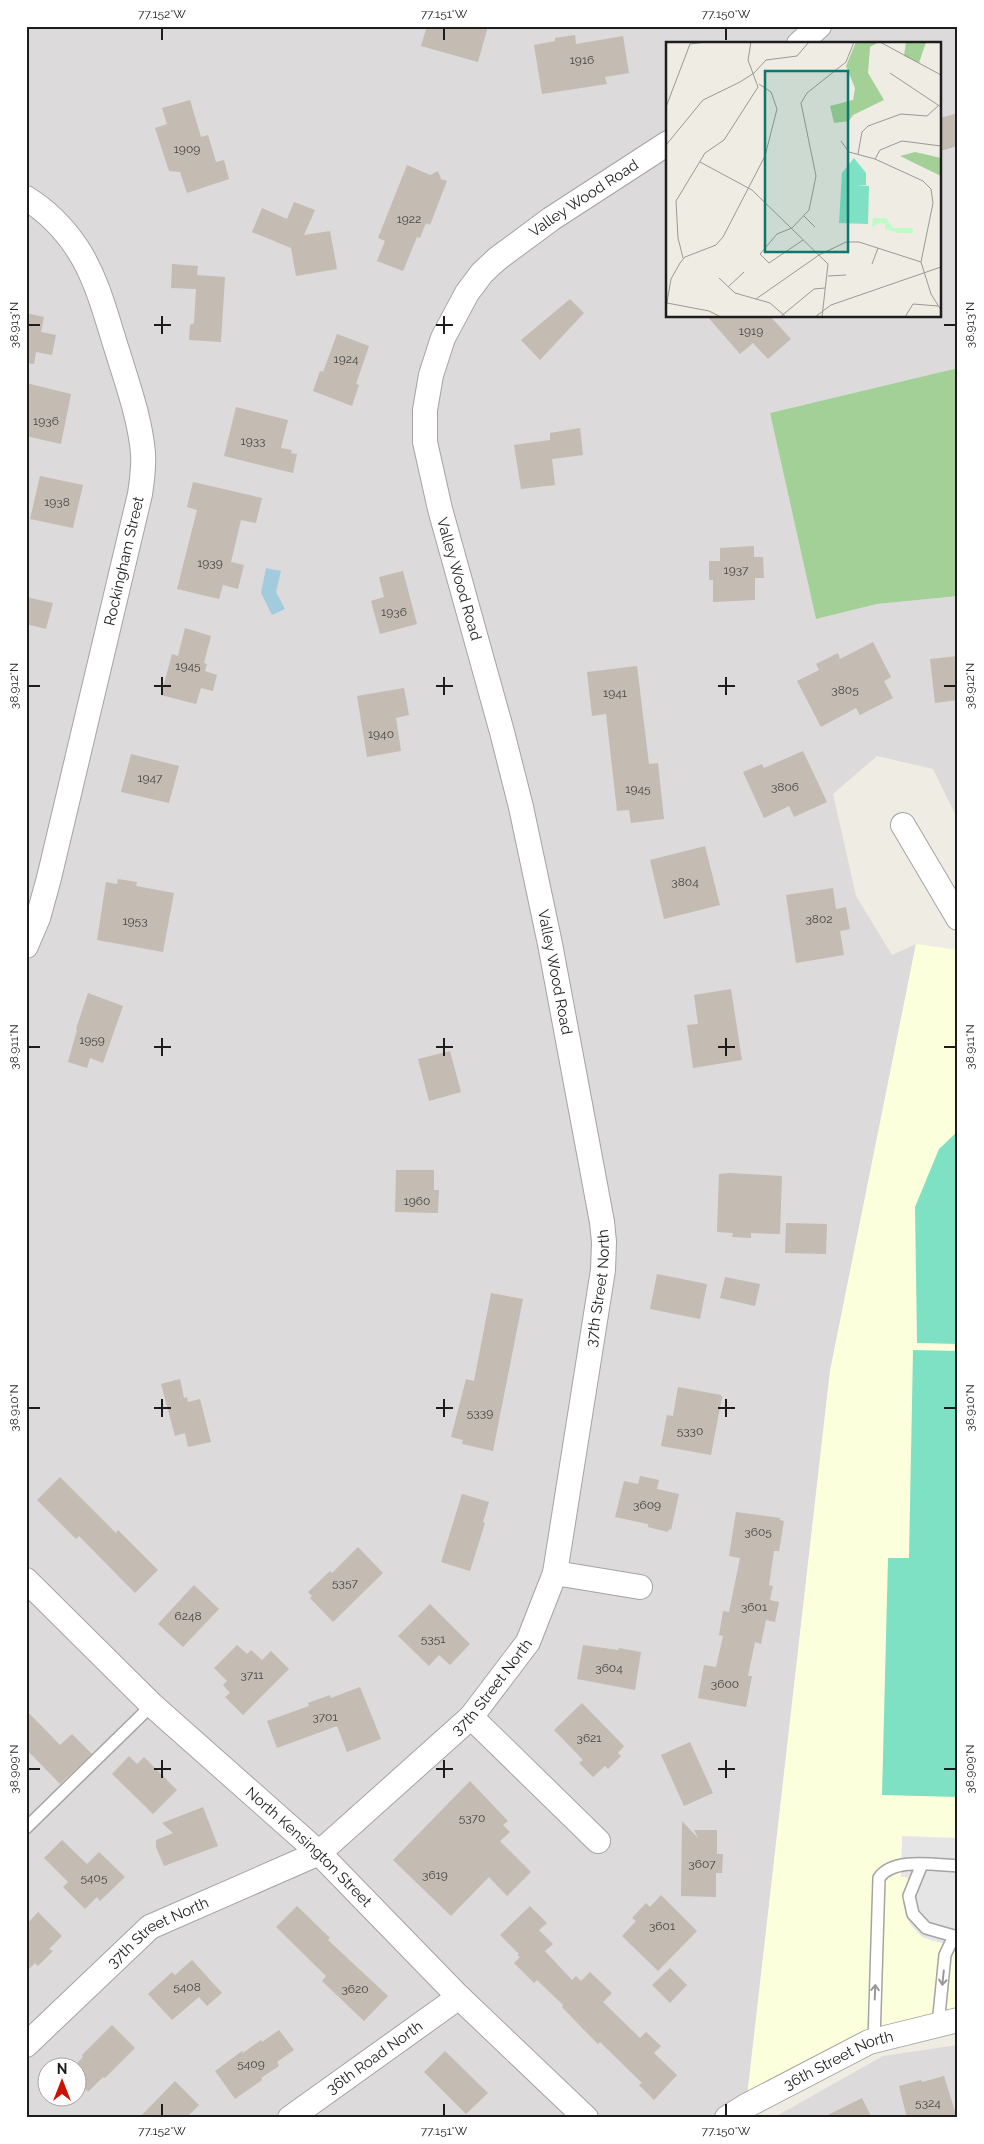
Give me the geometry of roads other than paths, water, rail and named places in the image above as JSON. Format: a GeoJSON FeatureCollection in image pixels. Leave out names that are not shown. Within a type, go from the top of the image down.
{"type":"FeatureCollection","features":[{"type":"Feature","properties":{"kind":"street"},"geometry":{"type":"LineString","coordinates":[[801,42],[819,26]]}},
{"type":"Feature","properties":{"kind":"street","name":"Valley Wood Road"},"geometry":{"type":"LineString","coordinates":[[582,1115],[550,944],[521,807],[500,723],[440,508],[426,442],[425,410],[431,375],[443,338],[467,293],[482,273],[497,259],[551,219],[666,144]]}},
{"type":"Feature","properties":{"kind":"street","name":"Rockingham Street"},"geometry":{"type":"LineString","coordinates":[[26,198],[45,210],[64,230],[78,249],[92,275],[134,406],[143,452],[140,494],[50,878],[38,918],[26,946]]}},
{"type":"Feature","properties":{"kind":"street"},"geometry":{"type":"LineString","coordinates":[[903,826],[958,918]]}},
{"type":"Feature","properties":{"kind":"street","name":"37th Street North"},"geometry":{"type":"LineString","coordinates":[[26,2045],[150,1926],[318,1852],[471,1718],[528,1642],[555,1573],[603,1270],[604,1242],[602,1222],[582,1115]]}},
{"type":"Feature","properties":{"kind":"street"},"geometry":{"type":"LineString","coordinates":[[555,1573],[640,1587]]}},
{"type":"Feature","properties":{"kind":"street","name":"North Kensington Street"},"geometry":{"type":"LineString","coordinates":[[26,1580],[152,1704],[318,1852],[459,1996],[586,2118]]}},
{"type":"Feature","properties":{"kind":"street"},"geometry":{"type":"LineString","coordinates":[[471,1718],[598,1841]]}},
{"type":"Feature","properties":{"kind":"street","name":"36th Road North"},"geometry":{"type":"LineString","coordinates":[[290,2118],[459,1996]]}},
{"type":"Feature","properties":{"kind":"street","name":"36th Street North"},"geometry":{"type":"LineString","coordinates":[[727,2118],[746,2106],[874,2041],[948,2023]]}},
{"type":"Feature","properties":{"kind":"lane"},"geometry":{"type":"LineString","coordinates":[[28,1826],[152,1704]]}},
{"type":"Feature","properties":{"kind":"lane"},"geometry":{"type":"LineString","coordinates":[[922,1864],[909,1896],[912,1914],[926,1928],[956,1936],[945,1955],[948,2023]]}},
{"type":"Feature","properties":{"kind":"lane"},"geometry":{"type":"LineString","coordinates":[[874,2041],[879,1878],[884,1871],[897,1865],[958,1866]]}},
{"type":"Feature","properties":{"kind":"water"},"geometry":{"type":"Polygon","coordinates":[[[266,568],[281,571],[276,592],[285,609],[272,615],[261,593],[266,568]]]}}]}
